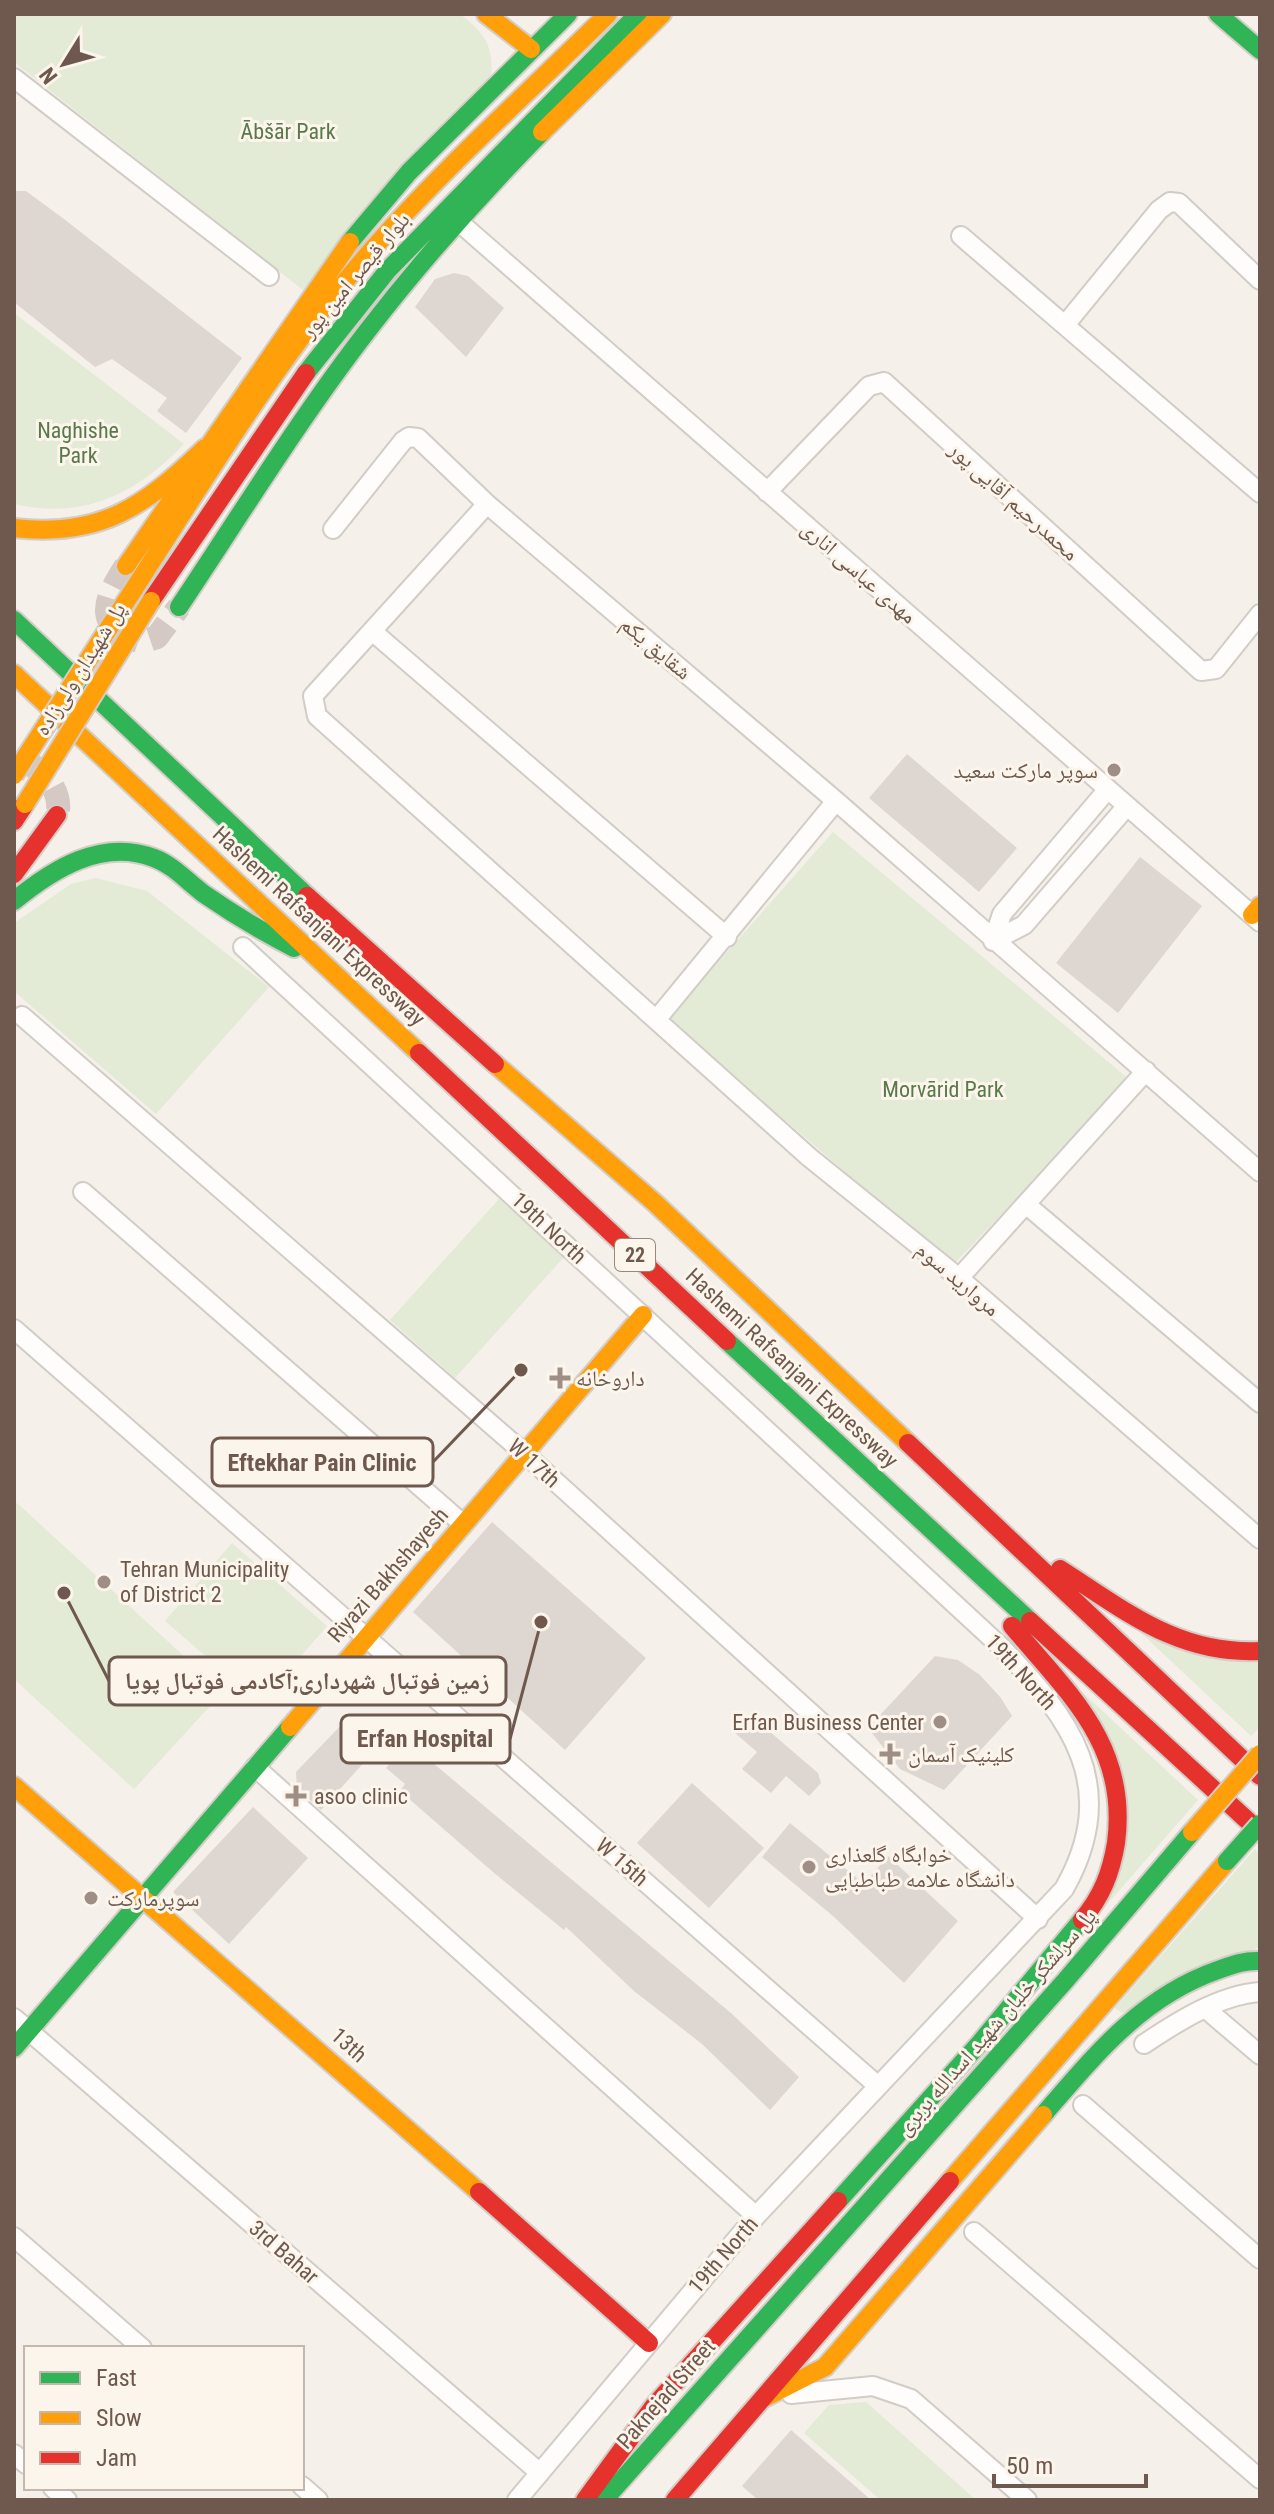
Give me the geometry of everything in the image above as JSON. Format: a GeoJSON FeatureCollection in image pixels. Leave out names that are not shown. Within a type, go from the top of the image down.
{"type":"FeatureCollection","features":[{"type":"Feature","properties":{"kind":"main road"},"geometry":{"type":"LineString","coordinates":[[486,14],[531,49]]}},
{"type":"Feature","properties":{"kind":"main road"},"geometry":{"type":"LineString","coordinates":[[126,566],[338,256],[409,172],[568,14]]}},
{"type":"Feature","properties":{"kind":"main road","name":"بلوار قیصر امین پور"},"geometry":{"type":"LineString","coordinates":[[134,589],[265,393],[332,302],[389,232],[608,14]]}},
{"type":"Feature","properties":{"kind":"main road","name":"بلوار قیصر امین پور"},"geometry":{"type":"LineString","coordinates":[[151,601],[311,365],[378,282],[442,211],[638,14]]}},
{"type":"Feature","properties":{"kind":"main road"},"geometry":{"type":"LineString","coordinates":[[179,607],[332,381],[395,295],[459,222],[662,14]]}},
{"type":"Feature","properties":{"kind":"main road"},"geometry":{"type":"LineString","coordinates":[[1218,14],[1260,50]]}},
{"type":"Feature","properties":{"kind":"main road"},"geometry":{"type":"LineString","coordinates":[[14,528],[71,530],[92,526],[140,507],[161,492],[205,448]]}},
{"type":"Feature","properties":{"kind":"main road","name":"پل شهیدان ولی‌زاده"},"geometry":{"type":"LineString","coordinates":[[14,775],[134,589]]}},
{"type":"Feature","properties":{"kind":"main road","name":"پل شهیدان ولی‌زاده"},"geometry":{"type":"LineString","coordinates":[[14,821],[151,601]]}},
{"type":"Feature","properties":{"kind":"main road","name":"Hashemi Rafsanjani Expressway"},"geometry":{"type":"LineString","coordinates":[[14,620],[339,927],[655,1203],[1260,1776]]}},
{"type":"Feature","properties":{"kind":"main road","name":"Hashemi Rafsanjani Expressway"},"geometry":{"type":"LineString","coordinates":[[14,674],[1260,1832]]}},
{"type":"Feature","properties":{"kind":"main road"},"geometry":{"type":"LineString","coordinates":[[14,874],[57,815]]}},
{"type":"Feature","properties":{"kind":"main road"},"geometry":{"type":"LineString","coordinates":[[14,901],[49,874],[90,854],[118,852],[154,858],[252,927],[326,964]]}},
{"type":"Feature","properties":{"kind":"main road","name":"Riyazi Bakhshayesh"},"geometry":{"type":"LineString","coordinates":[[14,2048],[643,1315]]}},
{"type":"Feature","properties":{"kind":"main road"},"geometry":{"type":"LineString","coordinates":[[1003,1533],[1179,1643],[1213,1653],[1260,1651]]}},
{"type":"Feature","properties":{"kind":"main road"},"geometry":{"type":"LineString","coordinates":[[585,2500],[653,2407],[1051,1962],[1098,1901],[1112,1868],[1120,1811],[1110,1758],[1077,1704],[939,1536]]}},
{"type":"Feature","properties":{"kind":"main road","name":"پل سرلشکر خلبان شهید اسدالله بربری"},"geometry":{"type":"LineString","coordinates":[[764,2319],[1065,1981],[1260,1754]]}},
{"type":"Feature","properties":{"kind":"main road","name":"13th"},"geometry":{"type":"LineString","coordinates":[[14,1786],[144,1896],[649,2343]]}},
{"type":"Feature","properties":{"kind":"main road"},"geometry":{"type":"LineString","coordinates":[[675,2500],[1260,1824]]}},
{"type":"Feature","properties":{"kind":"main road"},"geometry":{"type":"LineString","coordinates":[[766,2397],[825,2367],[1113,2034],[1159,1995],[1182,1982],[1249,1960],[1260,1961]]}},
{"type":"Feature","properties":{"kind":"main road","name":"Paknejad Street"},"geometry":{"type":"LineString","coordinates":[[604,2500],[764,2319]]}},
{"type":"Feature","properties":{"kind":"street"},"geometry":{"type":"LineString","coordinates":[[14,78],[269,276]]}},
{"type":"Feature","properties":{"kind":"street"},"geometry":{"type":"LineString","coordinates":[[1065,325],[1159,210],[1170,202],[1179,203],[1260,280]]}},
{"type":"Feature","properties":{"kind":"street","name":"مهدی عباسی اناری"},"geometry":{"type":"LineString","coordinates":[[459,222],[1127,806],[1257,914]]}},
{"type":"Feature","properties":{"kind":"street"},"geometry":{"type":"LineString","coordinates":[[961,236],[1260,493]]}},
{"type":"Feature","properties":{"kind":"street","name":"محمدرحیم آقایی پور"},"geometry":{"type":"LineString","coordinates":[[767,492],[869,386],[884,382],[1201,671],[1216,669],[1260,614]]}},
{"type":"Feature","properties":{"kind":"street","name":"شقایق یکم"},"geometry":{"type":"LineString","coordinates":[[333,529],[409,437],[418,438],[487,504],[836,801],[1260,1172]]}},
{"type":"Feature","properties":{"kind":"street"},"geometry":{"type":"LineString","coordinates":[[487,504],[372,631],[727,937]]}},
{"type":"Feature","properties":{"kind":"street","name":"مروارید سوم"},"geometry":{"type":"LineString","coordinates":[[372,631],[313,696],[317,716],[809,1157],[959,1278],[1260,1539]]}},
{"type":"Feature","properties":{"kind":"street"},"geometry":{"type":"LineString","coordinates":[[1244,632],[1260,646]]}},
{"type":"Feature","properties":{"kind":"street"},"geometry":{"type":"LineString","coordinates":[[993,941],[1002,914],[1108,789]]}},
{"type":"Feature","properties":{"kind":"street"},"geometry":{"type":"LineString","coordinates":[[656,1020],[836,801]]}},
{"type":"Feature","properties":{"kind":"street"},"geometry":{"type":"LineString","coordinates":[[993,941],[1024,925],[1127,806]]}},
{"type":"Feature","properties":{"kind":"street","name":"19th North"},"geometry":{"type":"LineString","coordinates":[[243,947],[1008,1654],[1044,1690],[1082,1755],[1089,1799],[1082,1852],[1064,1889],[756,2216],[517,2500]]}},
{"type":"Feature","properties":{"kind":"street","name":"W 17th"},"geometry":{"type":"LineString","coordinates":[[22,1016],[524,1453],[1038,1919]]}},
{"type":"Feature","properties":{"kind":"street"},"geometry":{"type":"LineString","coordinates":[[959,1278],[1028,1206],[1146,1071]]}},
{"type":"Feature","properties":{"kind":"street"},"geometry":{"type":"LineString","coordinates":[[83,1192],[463,1524]]}},
{"type":"Feature","properties":{"kind":"street"},"geometry":{"type":"LineString","coordinates":[[1028,1206],[1260,1403]]}},
{"type":"Feature","properties":{"kind":"street","name":"W 15th"},"geometry":{"type":"LineString","coordinates":[[14,1329],[878,2086]]}},
{"type":"Feature","properties":{"kind":"street"},"geometry":{"type":"LineString","coordinates":[[255,1767],[756,2216]]}},
{"type":"Feature","properties":{"kind":"street"},"geometry":{"type":"LineString","coordinates":[[1144,2044],[1175,2023],[1206,2009],[1245,1993],[1260,1992]]}},
{"type":"Feature","properties":{"kind":"street"},"geometry":{"type":"LineString","coordinates":[[1206,2009],[1260,2055]]}},
{"type":"Feature","properties":{"kind":"street","name":"3rd Bahar"},"geometry":{"type":"LineString","coordinates":[[14,2018],[540,2473]]}},
{"type":"Feature","properties":{"kind":"street"},"geometry":{"type":"LineString","coordinates":[[1083,2105],[1260,2259]]}},
{"type":"Feature","properties":{"kind":"street"},"geometry":{"type":"LineString","coordinates":[[974,2232],[1260,2479]]}},
{"type":"Feature","properties":{"kind":"street"},"geometry":{"type":"LineString","coordinates":[[14,2237],[140,2346]]}},
{"type":"Feature","properties":{"kind":"street"},"geometry":{"type":"LineString","coordinates":[[766,2397],[853,2385],[892,2391],[911,2399],[1017,2497]]}},
{"type":"Feature","properties":{"kind":"green space","name":"Ābšār Park"},"geometry":{"type":"Polygon","coordinates":[[[14,14],[460,14],[475,27],[489,47],[491,75],[303,290],[14,62],[14,14]]]}},
{"type":"Feature","properties":{"kind":"green space","name":"Naghishe Park"},"geometry":{"type":"Polygon","coordinates":[[[14,313],[184,444],[147,477],[107,499],[63,508],[14,504],[14,313]]]}},
{"type":"Feature","properties":{"kind":"green space","name":"Morvārid Park"},"geometry":{"type":"Polygon","coordinates":[[[833,832],[1130,1080],[953,1265],[668,1019],[833,832]]]}},
{"type":"Feature","properties":{"kind":"green space"},"geometry":{"type":"Polygon","coordinates":[[[96,878],[147,891],[269,987],[156,1114],[14,991],[14,923],[71,884],[96,878]]]}},
{"type":"Feature","properties":{"kind":"green space"},"geometry":{"type":"Polygon","coordinates":[[[499,1199],[564,1257],[455,1378],[390,1320],[499,1199]]]}},
{"type":"Feature","properties":{"kind":"green space"},"geometry":{"type":"Polygon","coordinates":[[[17,1503],[223,1692],[134,1789],[14,1679],[14,1506],[17,1503]]]}},
{"type":"Feature","properties":{"kind":"green space"},"geometry":{"type":"Polygon","coordinates":[[[232,1543],[327,1626],[260,1703],[165,1621],[232,1543]]]}},
{"type":"Feature","properties":{"kind":"green space"},"geometry":{"type":"Polygon","coordinates":[[[1108,1602],[1260,1659],[1260,1727],[1251,1736],[1108,1602]]]}},
{"type":"Feature","properties":{"kind":"green space"},"geometry":{"type":"Polygon","coordinates":[[[1051,1663],[1198,1800],[1103,1909],[1128,1819],[1051,1663]]]}},
{"type":"Feature","properties":{"kind":"green space"},"geometry":{"type":"Polygon","coordinates":[[[1255,1849],[1260,1855],[1260,1947],[1122,2013],[1115,2008],[1255,1849]]]}},
{"type":"Feature","properties":{"kind":"green space"},"geometry":{"type":"Polygon","coordinates":[[[866,2402],[976,2500],[876,2500],[877,2497],[804,2433],[829,2405],[866,2402]]]}},
{"type":"Feature","properties":{"kind":"building"},"geometry":{"type":"Polygon","coordinates":[[[14,191],[26,191],[242,358],[186,433],[157,411],[167,398],[112,359],[95,367],[14,302],[14,191]]]}},
{"type":"Feature","properties":{"kind":"building"},"geometry":{"type":"Polygon","coordinates":[[[454,273],[468,276],[504,308],[466,357],[415,307],[435,279],[454,273]]]}},
{"type":"Feature","properties":{"kind":"building"},"geometry":{"type":"Polygon","coordinates":[[[907,754],[1017,848],[979,892],[869,798],[907,754]]]}},
{"type":"Feature","properties":{"kind":"building"},"geometry":{"type":"Polygon","coordinates":[[[1140,857],[1202,906],[1118,1013],[1056,963],[1140,857]]]}},
{"type":"Feature","properties":{"kind":"building"},"geometry":{"type":"Polygon","coordinates":[[[492,1522],[646,1658],[565,1750],[413,1612],[492,1522]]]}},
{"type":"Feature","properties":{"kind":"building","name":"Erfan Business Center"},"geometry":{"type":"Polygon","coordinates":[[[935,1656],[958,1660],[980,1675],[1001,1698],[1012,1716],[944,1790],[900,1769],[868,1728],[935,1656]]]}},
{"type":"Feature","properties":{"kind":"building"},"geometry":{"type":"Polygon","coordinates":[[[746,1717],[755,1719],[818,1773],[821,1783],[809,1796],[786,1776],[771,1793],[742,1769],[757,1752],[734,1732],[746,1717]]]}},
{"type":"Feature","properties":{"kind":"building"},"geometry":{"type":"Polygon","coordinates":[[[348,1718],[378,1747],[321,1810],[297,1788],[296,1772],[348,1718]]]}},
{"type":"Feature","properties":{"kind":"building"},"geometry":{"type":"Polygon","coordinates":[[[408,1742],[732,2014],[799,2077],[770,2110],[702,2044],[634,1991],[566,1927],[564,1930],[493,1872],[400,1791],[405,1784],[386,1768],[408,1742]]]}},
{"type":"Feature","properties":{"kind":"building"},"geometry":{"type":"Polygon","coordinates":[[[692,1783],[764,1848],[709,1908],[637,1843],[692,1783]]]}},
{"type":"Feature","properties":{"kind":"building"},"geometry":{"type":"Polygon","coordinates":[[[253,1807],[308,1858],[229,1944],[173,1892],[253,1807]]]}},
{"type":"Feature","properties":{"kind":"building"},"geometry":{"type":"Polygon","coordinates":[[[790,1823],[864,1884],[888,1856],[958,1921],[904,1983],[833,1916],[762,1857],[790,1823]]]}},
{"type":"Feature","properties":{"kind":"building"},"geometry":{"type":"Polygon","coordinates":[[[791,2430],[871,2500],[758,2500],[742,2486],[791,2430]]]}},
{"type":"Feature","properties":{"kind":"tunnel"},"geometry":{"type":"LineString","coordinates":[[126,566],[108,601],[109,620],[115,629],[142,642],[157,637],[179,607]]}},
{"type":"Feature","properties":{"kind":"tunnel"},"geometry":{"type":"LineString","coordinates":[[27,763],[41,772],[51,784],[58,800],[57,815]]}},
{"type":"Feature","properties":{"kind":"traffic: fast"},"geometry":{"type":"LineString","coordinates":[[350,242],[409,172],[568,14]]}},
{"type":"Feature","properties":{"kind":"traffic: fast"},"geometry":{"type":"LineString","coordinates":[[306,373],[388,270],[638,14]]}},
{"type":"Feature","properties":{"kind":"traffic: fast"},"geometry":{"type":"LineString","coordinates":[[1218,14],[1260,50]]}},
{"type":"Feature","properties":{"kind":"traffic: fast"},"geometry":{"type":"LineString","coordinates":[[179,607],[295,432],[368,330],[452,228],[542,132]]}},
{"type":"Feature","properties":{"kind":"traffic: fast"},"geometry":{"type":"LineString","coordinates":[[14,620],[307,896]]}},
{"type":"Feature","properties":{"kind":"traffic: fast"},"geometry":{"type":"LineString","coordinates":[[14,901],[45,878],[79,860],[97,854],[135,853],[168,865],[204,894],[294,948]]}},
{"type":"Feature","properties":{"kind":"traffic: fast"},"geometry":{"type":"LineString","coordinates":[[727,1341],[1030,1621]]}},
{"type":"Feature","properties":{"kind":"traffic: fast"},"geometry":{"type":"LineString","coordinates":[[14,2048],[290,1727]]}},
{"type":"Feature","properties":{"kind":"traffic: fast"},"geometry":{"type":"LineString","coordinates":[[1227,1861],[1260,1824]]}},
{"type":"Feature","properties":{"kind":"traffic: fast"},"geometry":{"type":"LineString","coordinates":[[604,2500],[1065,1981],[1192,1832]]}},
{"type":"Feature","properties":{"kind":"traffic: fast"},"geometry":{"type":"LineString","coordinates":[[838,2201],[979,2044],[1082,1920]]}},
{"type":"Feature","properties":{"kind":"traffic: fast"},"geometry":{"type":"LineString","coordinates":[[1043,2115],[1121,2030],[1165,1996],[1218,1970],[1260,1961]]}},
{"type":"Feature","properties":{"kind":"traffic: slow"},"geometry":{"type":"LineString","coordinates":[[486,14],[531,49]]}},
{"type":"Feature","properties":{"kind":"traffic: slow"},"geometry":{"type":"LineString","coordinates":[[134,589],[243,420],[301,338],[363,260],[483,134],[608,14]]}},
{"type":"Feature","properties":{"kind":"traffic: slow"},"geometry":{"type":"LineString","coordinates":[[542,132],[662,14]]}},
{"type":"Feature","properties":{"kind":"traffic: slow"},"geometry":{"type":"LineString","coordinates":[[126,566],[350,242]]}},
{"type":"Feature","properties":{"kind":"traffic: slow"},"geometry":{"type":"LineString","coordinates":[[14,528],[72,528],[120,514],[162,486],[205,448]]}},
{"type":"Feature","properties":{"kind":"traffic: slow"},"geometry":{"type":"LineString","coordinates":[[14,775],[134,589]]}},
{"type":"Feature","properties":{"kind":"traffic: slow"},"geometry":{"type":"LineString","coordinates":[[25,804],[151,601]]}},
{"type":"Feature","properties":{"kind":"traffic: slow"},"geometry":{"type":"LineString","coordinates":[[14,674],[419,1053]]}},
{"type":"Feature","properties":{"kind":"traffic: slow"},"geometry":{"type":"LineString","coordinates":[[1252,915],[1260,906]]}},
{"type":"Feature","properties":{"kind":"traffic: slow"},"geometry":{"type":"LineString","coordinates":[[495,1064],[655,1203],[908,1443]]}},
{"type":"Feature","properties":{"kind":"traffic: slow"},"geometry":{"type":"LineString","coordinates":[[290,1727],[643,1315]]}},
{"type":"Feature","properties":{"kind":"traffic: slow"},"geometry":{"type":"LineString","coordinates":[[1192,1832],[1260,1754]]}},
{"type":"Feature","properties":{"kind":"traffic: slow"},"geometry":{"type":"LineString","coordinates":[[14,1786],[479,2192]]}},
{"type":"Feature","properties":{"kind":"traffic: slow"},"geometry":{"type":"LineString","coordinates":[[950,2181],[1227,1861]]}},
{"type":"Feature","properties":{"kind":"traffic: slow"},"geometry":{"type":"LineString","coordinates":[[766,2397],[825,2367],[1043,2115]]}},
{"type":"Feature","properties":{"kind":"traffic: jam"},"geometry":{"type":"LineString","coordinates":[[151,601],[306,373]]}},
{"type":"Feature","properties":{"kind":"traffic: jam"},"geometry":{"type":"LineString","coordinates":[[14,821],[25,804]]}},
{"type":"Feature","properties":{"kind":"traffic: jam"},"geometry":{"type":"LineString","coordinates":[[14,874],[57,815]]}},
{"type":"Feature","properties":{"kind":"traffic: jam"},"geometry":{"type":"LineString","coordinates":[[307,896],[495,1064]]}},
{"type":"Feature","properties":{"kind":"traffic: jam"},"geometry":{"type":"LineString","coordinates":[[419,1053],[727,1341]]}},
{"type":"Feature","properties":{"kind":"traffic: jam"},"geometry":{"type":"LineString","coordinates":[[908,1443],[1260,1776]]}},
{"type":"Feature","properties":{"kind":"traffic: jam"},"geometry":{"type":"LineString","coordinates":[[1060,1569],[1131,1614],[1178,1638],[1203,1646],[1260,1651]]}},
{"type":"Feature","properties":{"kind":"traffic: jam"},"geometry":{"type":"LineString","coordinates":[[1030,1621],[1260,1832]]}},
{"type":"Feature","properties":{"kind":"traffic: jam"},"geometry":{"type":"LineString","coordinates":[[1012,1626],[1090,1724],[1104,1750],[1113,1778],[1118,1809],[1114,1854],[1100,1893],[1082,1920]]}},
{"type":"Feature","properties":{"kind":"traffic: jam"},"geometry":{"type":"LineString","coordinates":[[675,2500],[950,2181]]}},
{"type":"Feature","properties":{"kind":"traffic: jam"},"geometry":{"type":"LineString","coordinates":[[479,2192],[649,2343]]}},
{"type":"Feature","properties":{"kind":"traffic: jam"},"geometry":{"type":"LineString","coordinates":[[585,2500],[653,2407],[838,2201]]}},
{"type":"Feature","properties":{"kind":"place","name":"سوپر مارکت سعید"},"geometry":{"type":"Point","coordinates":[1114,770]}},
{"type":"Feature","properties":{"kind":"place","name":"Eftekhar Pain Clinic"},"geometry":{"type":"Point","coordinates":[521,1370]}},
{"type":"Feature","properties":{"kind":"place","name":"داروخانه"},"geometry":{"type":"Point","coordinates":[560,1378]}},
{"type":"Feature","properties":{"kind":"place","name":"Tehran Municipality of District 2"},"geometry":{"type":"Point","coordinates":[104,1582]}},
{"type":"Feature","properties":{"kind":"place","name":"زمین فوتبال شهرداری;آکادمی فوتبال پویا"},"geometry":{"type":"Point","coordinates":[64,1593]}},
{"type":"Feature","properties":{"kind":"place","name":"Erfan Hospital"},"geometry":{"type":"Point","coordinates":[541,1622]}},
{"type":"Feature","properties":{"kind":"place","name":"Erfan Business Center"},"geometry":{"type":"Point","coordinates":[940,1722]}},
{"type":"Feature","properties":{"kind":"place","name":"کلینیک آسمان"},"geometry":{"type":"Point","coordinates":[890,1754]}},
{"type":"Feature","properties":{"kind":"place","name":"asoo clinic"},"geometry":{"type":"Point","coordinates":[296,1796]}},
{"type":"Feature","properties":{"kind":"place","name":"خوابگاه گلعذاری دانشگاه علامه طباطبایی"},"geometry":{"type":"Point","coordinates":[809,1867]}},
{"type":"Feature","properties":{"kind":"place","name":"سوپرمارکت"},"geometry":{"type":"Point","coordinates":[91,1898]}}]}
